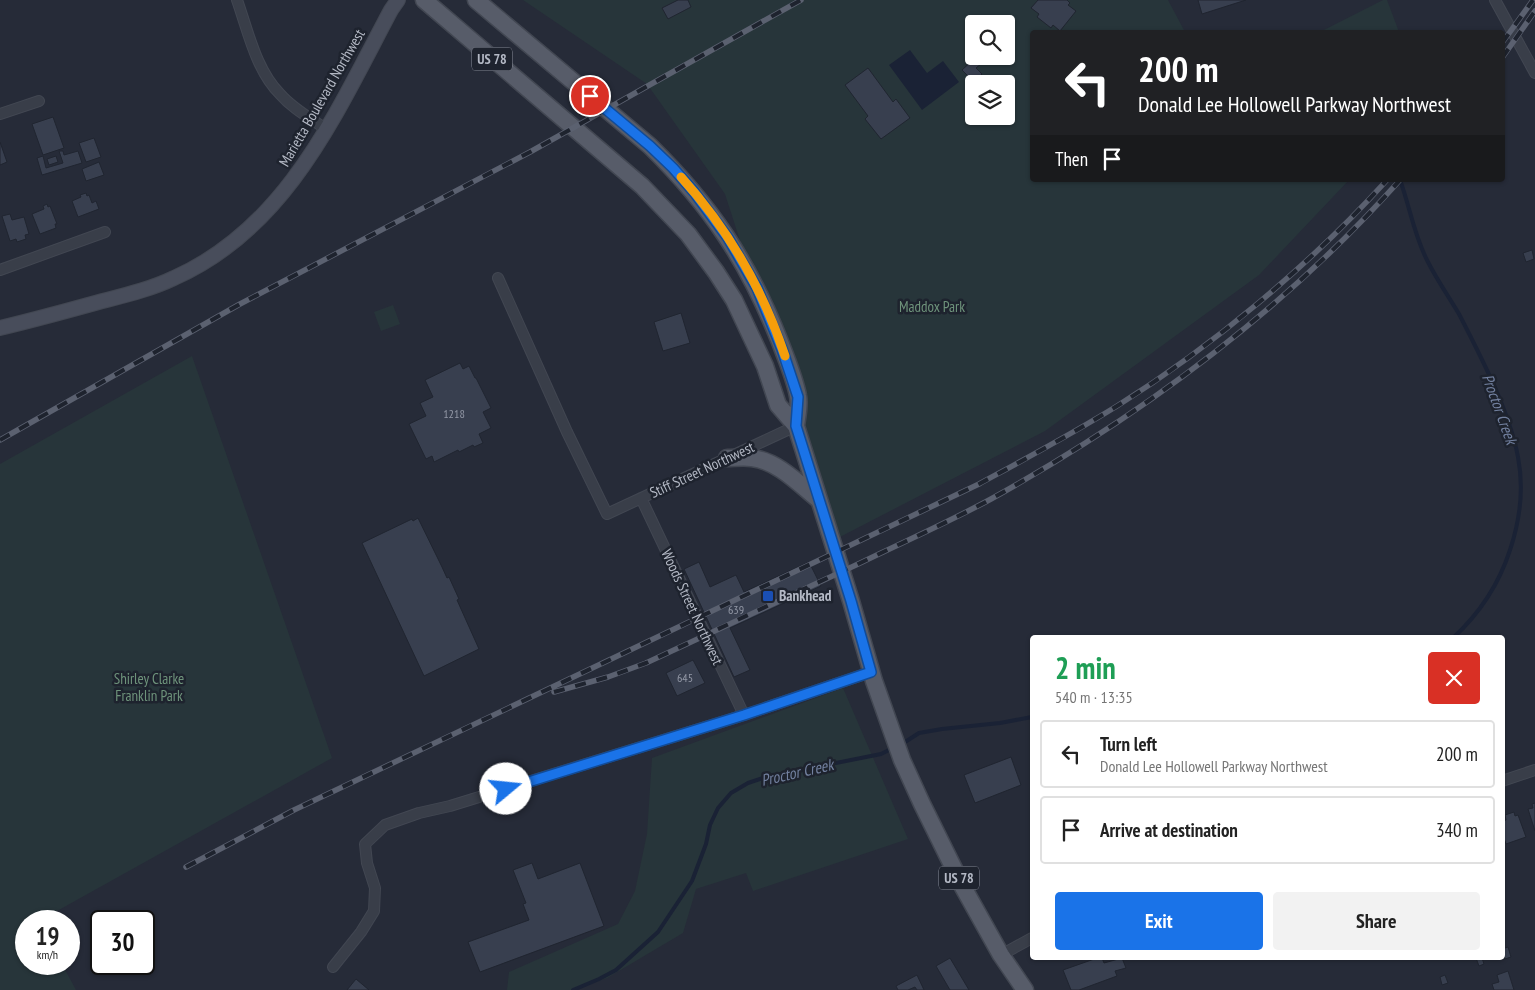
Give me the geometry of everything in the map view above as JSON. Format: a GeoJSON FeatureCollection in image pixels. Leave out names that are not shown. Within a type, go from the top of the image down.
{"type":"FeatureCollection","features":[{"type":"Feature","properties":{"kind":"main road","name":"Marietta Boulevard Northwest"},"geometry":{"type":"LineString","coordinates":[[0,328],[123,296],[175,278],[197,267],[233,242],[271,208],[304,166],[398,0]]}},
{"type":"Feature","properties":{"kind":"main road","name":"US 78"},"geometry":{"type":"LineString","coordinates":[[424,0],[642,186],[688,234],[734,300],[765,366],[778,405],[796,426]]}},
{"type":"Feature","properties":{"kind":"main road","name":"US 78"},"geometry":{"type":"LineString","coordinates":[[476,0],[650,146],[694,192],[728,238],[757,288],[770,318],[798,397],[796,426],[851,601],[871,672],[902,760],[963,887],[1001,955],[1025,990]]}},
{"type":"Feature","properties":{"kind":"main road"},"geometry":{"type":"LineString","coordinates":[[727,458],[752,458],[769,463],[786,473],[819,500]]}},
{"type":"Feature","properties":{"kind":"street"},"geometry":{"type":"LineString","coordinates":[[237,0],[263,70],[279,94],[298,110],[326,128]]}},
{"type":"Feature","properties":{"kind":"street"},"geometry":{"type":"LineString","coordinates":[[1494,0],[1535,74]]}},
{"type":"Feature","properties":{"kind":"street"},"geometry":{"type":"LineString","coordinates":[[0,114],[40,101]]}},
{"type":"Feature","properties":{"kind":"street"},"geometry":{"type":"LineString","coordinates":[[0,270],[105,232]]}},
{"type":"Feature","properties":{"kind":"street","name":"Stiff Street Northwest"},"geometry":{"type":"LineString","coordinates":[[498,278],[567,432],[607,514],[796,426]]}},
{"type":"Feature","properties":{"kind":"street","name":"Woods Street Northwest"},"geometry":{"type":"LineString","coordinates":[[641,498],[744,715]]}},
{"type":"Feature","properties":{"kind":"street"},"geometry":{"type":"LineString","coordinates":[[333,967],[361,932],[374,912],[375,888],[366,863],[365,844],[385,825],[419,813],[450,806],[744,715],[871,672]]}},
{"type":"Feature","properties":{"kind":"street"},"geometry":{"type":"LineString","coordinates":[[1505,780],[1535,770]]}},
{"type":"Feature","properties":{"kind":"street"},"geometry":{"type":"LineString","coordinates":[[1001,955],[1030,939]]}},
{"type":"Feature","properties":{"kind":"green space","name":"Maddox Park"},"geometry":{"type":"Polygon","coordinates":[[[523,0],[1168,0],[1184,30],[1030,30],[1030,182],[1347,182],[1259,275],[1045,431],[836,539],[725,194],[647,84],[523,0]]]}},
{"type":"Feature","properties":{"kind":"green space"},"geometry":{"type":"Polygon","coordinates":[[[1383,0],[1387,0],[1398,30],[1324,30],[1383,0]]]}},
{"type":"Feature","properties":{"kind":"green space"},"geometry":{"type":"Polygon","coordinates":[[[393,305],[400,324],[381,331],[374,312],[393,305]]]}},
{"type":"Feature","properties":{"kind":"green space","name":"Shirley Clarke Franklin Park"},"geometry":{"type":"Polygon","coordinates":[[[192,356],[332,758],[59,910],[15,910],[15,975],[68,975],[76,990],[0,990],[0,464],[192,356]]]}},
{"type":"Feature","properties":{"kind":"green space"},"geometry":{"type":"Polygon","coordinates":[[[843,688],[908,839],[753,891],[746,873],[696,889],[683,933],[607,978],[573,990],[507,990],[509,972],[618,924],[635,891],[647,834],[652,758],[843,688]]]}},
{"type":"Feature","properties":{"kind":"water"},"geometry":{"type":"Polygon","coordinates":[[[910,50],[927,73],[943,61],[959,82],[922,110],[889,65],[910,50]]]}},
{"type":"Feature","properties":{"kind":"building"},"geometry":{"type":"Polygon","coordinates":[[[678,0],[688,0],[691,7],[668,19],[662,8],[678,0]]]}},
{"type":"Feature","properties":{"kind":"building"},"geometry":{"type":"Polygon","coordinates":[[[1038,0],[1067,0],[1070,3],[1068,5],[1076,11],[1059,30],[1053,25],[1051,28],[1037,17],[1039,14],[1031,8],[1038,0]]]}},
{"type":"Feature","properties":{"kind":"building"},"geometry":{"type":"Polygon","coordinates":[[[1198,0],[1246,0],[1202,14],[1198,0]]]}},
{"type":"Feature","properties":{"kind":"building"},"geometry":{"type":"Polygon","coordinates":[[[967,65],[980,65],[976,68],[982,74],[967,75],[962,70],[967,65]]]}},
{"type":"Feature","properties":{"kind":"building"},"geometry":{"type":"Polygon","coordinates":[[[868,68],[893,102],[896,99],[910,118],[881,139],[865,119],[868,116],[845,85],[868,68]]]}},
{"type":"Feature","properties":{"kind":"building"},"geometry":{"type":"Polygon","coordinates":[[[53,117],[64,148],[43,155],[32,124],[53,117]]]}},
{"type":"Feature","properties":{"kind":"building"},"geometry":{"type":"Polygon","coordinates":[[[94,138],[101,157],[86,162],[79,143],[94,138]]]}},
{"type":"Feature","properties":{"kind":"building"},"geometry":{"type":"Polygon","coordinates":[[[0,142],[7,162],[0,165],[0,142]]]}},
{"type":"Feature","properties":{"kind":"building"},"geometry":{"type":"Polygon","coordinates":[[[59,151],[63,151],[64,155],[78,151],[82,163],[42,175],[37,158],[43,156],[46,168],[63,163],[59,151]]]}},
{"type":"Feature","properties":{"kind":"building"},"geometry":{"type":"Polygon","coordinates":[[[56,156],[58,162],[49,165],[47,159],[56,156]]]}},
{"type":"Feature","properties":{"kind":"building"},"geometry":{"type":"Polygon","coordinates":[[[99,162],[104,175],[86,181],[82,169],[99,162]]]}},
{"type":"Feature","properties":{"kind":"building"},"geometry":{"type":"Polygon","coordinates":[[[86,193],[87,196],[89,195],[92,203],[96,201],[99,209],[78,217],[72,201],[86,193]]]}},
{"type":"Feature","properties":{"kind":"building"},"geometry":{"type":"Polygon","coordinates":[[[47,204],[48,207],[50,206],[57,224],[55,224],[56,228],[40,234],[32,214],[44,209],[43,206],[47,204]]]}},
{"type":"Feature","properties":{"kind":"building"},"geometry":{"type":"Polygon","coordinates":[[[10,214],[12,220],[24,217],[29,234],[25,235],[26,239],[17,242],[16,239],[10,241],[2,216],[10,214]]]}},
{"type":"Feature","properties":{"kind":"building"},"geometry":{"type":"Polygon","coordinates":[[[1532,250],[1534,259],[1526,262],[1523,253],[1532,250]]]}},
{"type":"Feature","properties":{"kind":"building"},"geometry":{"type":"Polygon","coordinates":[[[681,313],[690,343],[663,351],[654,322],[681,313]]]}},
{"type":"Feature","properties":{"kind":"building"},"geometry":{"type":"Polygon","coordinates":[[[460,363],[463,369],[469,366],[491,408],[483,412],[491,428],[479,434],[483,443],[474,447],[473,445],[459,452],[458,450],[434,462],[432,456],[426,459],[409,424],[426,416],[420,403],[433,397],[425,380],[460,363]]]}},
{"type":"Feature","properties":{"kind":"building"},"geometry":{"type":"Polygon","coordinates":[[[418,518],[447,578],[449,577],[479,649],[424,676],[362,543],[412,519],[413,521],[418,518]]]}},
{"type":"Feature","properties":{"kind":"building"},"geometry":{"type":"Polygon","coordinates":[[[699,562],[710,587],[736,575],[744,592],[809,562],[821,586],[730,628],[750,670],[734,677],[684,569],[699,562]]]}},
{"type":"Feature","properties":{"kind":"building"},"geometry":{"type":"Polygon","coordinates":[[[693,660],[705,683],[677,696],[666,673],[693,660]]]}},
{"type":"Feature","properties":{"kind":"building"},"geometry":{"type":"Polygon","coordinates":[[[1011,757],[1021,785],[975,803],[964,775],[1011,757]]]}},
{"type":"Feature","properties":{"kind":"building"},"geometry":{"type":"Polygon","coordinates":[[[1535,803],[1535,831],[1528,809],[1533,808],[1532,804],[1535,803]]]}},
{"type":"Feature","properties":{"kind":"building"},"geometry":{"type":"Polygon","coordinates":[[[1514,812],[1515,816],[1518,815],[1526,837],[1506,844],[1505,815],[1514,812]]]}},
{"type":"Feature","properties":{"kind":"building"},"geometry":{"type":"Polygon","coordinates":[[[532,863],[538,879],[580,863],[604,926],[480,972],[468,942],[529,920],[523,904],[526,903],[513,870],[532,863]]]}},
{"type":"Feature","properties":{"kind":"building"},"geometry":{"type":"Polygon","coordinates":[[[1508,947],[1511,957],[1505,959],[1505,948],[1508,947]]]}},
{"type":"Feature","properties":{"kind":"building"},"geometry":{"type":"Polygon","coordinates":[[[950,958],[969,990],[950,990],[936,966],[950,958]]]}},
{"type":"Feature","properties":{"kind":"building"},"geometry":{"type":"Polygon","coordinates":[[[1091,960],[1103,960],[1104,963],[1123,960],[1126,968],[1115,971],[1117,976],[1079,990],[1071,990],[1063,970],[1091,960]]]}},
{"type":"Feature","properties":{"kind":"building"},"geometry":{"type":"Polygon","coordinates":[[[1477,960],[1483,960],[1484,964],[1479,966],[1477,960]]]}},
{"type":"Feature","properties":{"kind":"building"},"geometry":{"type":"Polygon","coordinates":[[[1508,971],[1514,990],[1494,990],[1492,984],[1499,982],[1497,975],[1508,971]]]}},
{"type":"Feature","properties":{"kind":"building"},"geometry":{"type":"Polygon","coordinates":[[[917,975],[924,990],[917,990],[915,987],[908,990],[898,990],[896,986],[917,975]]]}},
{"type":"Feature","properties":{"kind":"building"},"geometry":{"type":"Polygon","coordinates":[[[1445,975],[1448,983],[1442,985],[1440,977],[1445,975]]]}},
{"type":"Feature","properties":{"kind":"building"},"geometry":{"type":"Polygon","coordinates":[[[356,979],[369,990],[347,990],[356,979]]]}},
{"type":"Feature","properties":{"kind":"waterway","name":"Proctor Creek"},"geometry":{"type":"LineString","coordinates":[[1401,182],[1423,252],[1459,314],[1501,402],[1514,439],[1520,469],[1519,516],[1505,563],[1480,609],[1456,635]]}},
{"type":"Feature","properties":{"kind":"waterway","name":"Proctor Creek"},"geometry":{"type":"LineString","coordinates":[[902,744],[919,733],[1030,717]]}},
{"type":"Feature","properties":{"kind":"waterway","name":"Proctor Creek"},"geometry":{"type":"LineString","coordinates":[[573,990],[616,970],[658,932],[692,881],[706,844],[710,825],[718,808],[731,793],[748,783],[766,777],[881,754],[893,748]]}},
{"type":"Feature","properties":{"kind":"railway"},"geometry":{"type":"LineString","coordinates":[[0,440],[240,304],[530,152],[801,0]]}},
{"type":"Feature","properties":{"kind":"railway"},"geometry":{"type":"LineString","coordinates":[[1505,39],[1533,0]]}},
{"type":"Feature","properties":{"kind":"railway"},"geometry":{"type":"LineString","coordinates":[[1505,54],[1535,11]]}},
{"type":"Feature","properties":{"kind":"railway"},"geometry":{"type":"LineString","coordinates":[[186,867],[294,810],[979,484],[1066,436],[1153,383],[1225,330],[1293,273],[1358,211],[1385,182]]}},
{"type":"Feature","properties":{"kind":"railway"},"geometry":{"type":"LineString","coordinates":[[554,692],[608,677],[646,663],[941,525],[1047,467],[1102,432],[1209,357],[1308,273],[1355,228],[1398,182]]}},
{"type":"Feature","properties":{"kind":"slow traffic"},"geometry":{"type":"LineString","coordinates":[[681,177],[728,238],[742,261],[757,288],[785,356]]}},
{"type":"Feature","properties":{"kind":"place","name":"Bankhead"},"geometry":{"type":"Point","coordinates":[768,596]}},
{"type":"Feature","properties":{"kind":"route"},"geometry":{"type":"LineString","coordinates":[[506,789],[744,715],[871,672],[851,601],[796,426],[798,397],[782,349],[757,288],[728,238],[694,192],[650,146],[590,96]]}}]}
